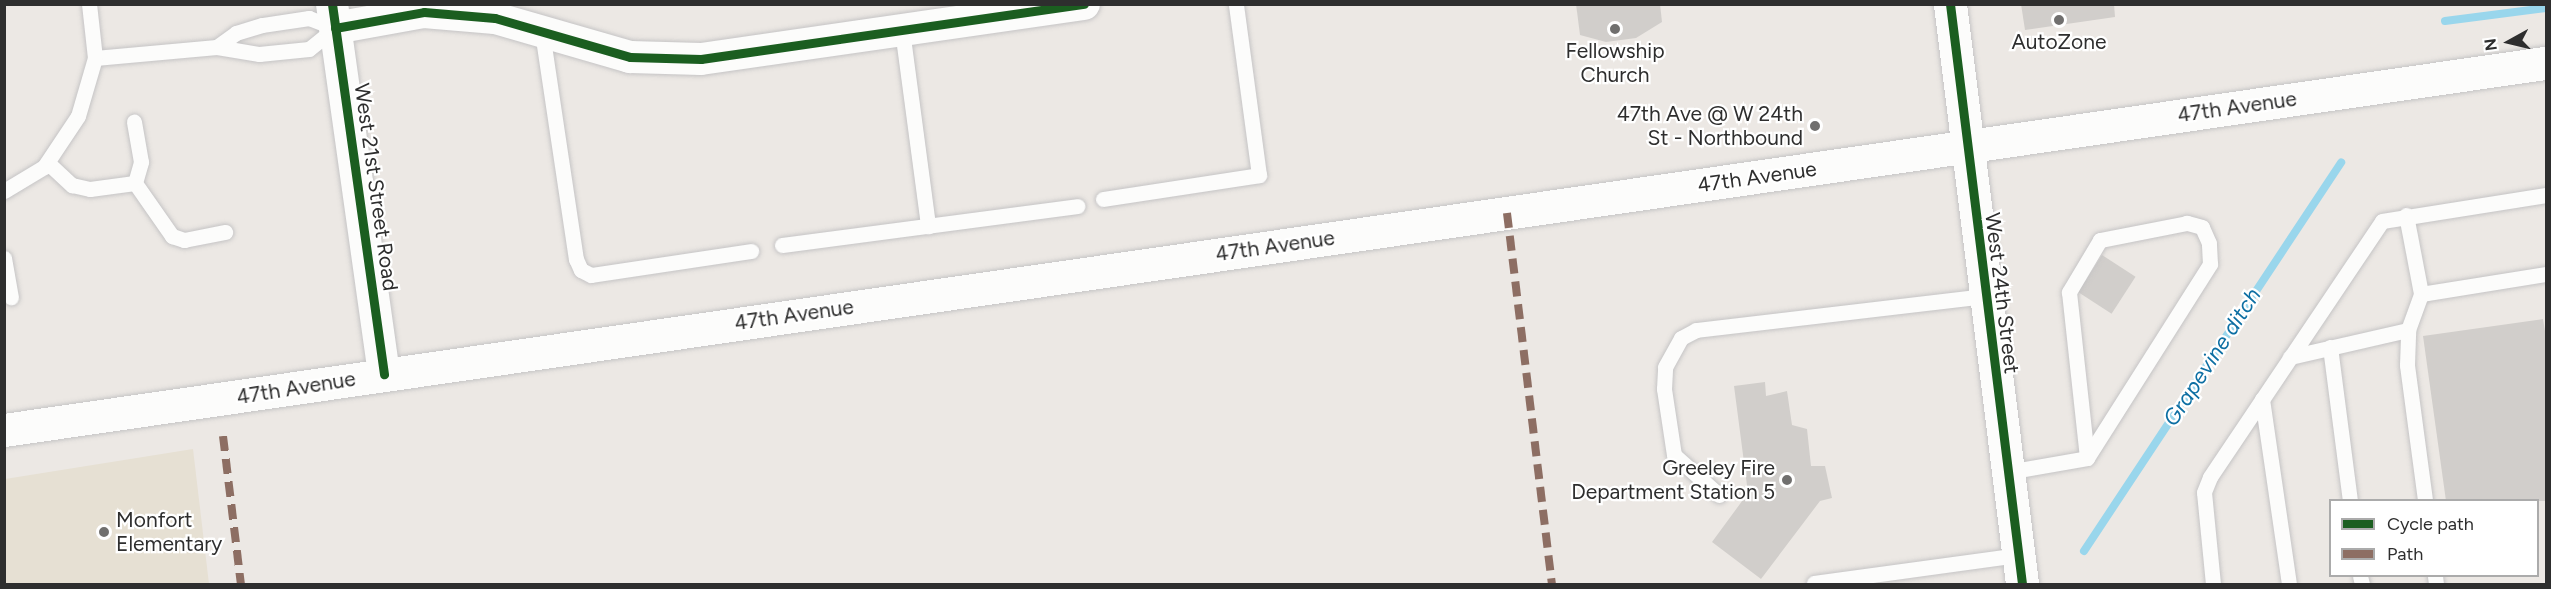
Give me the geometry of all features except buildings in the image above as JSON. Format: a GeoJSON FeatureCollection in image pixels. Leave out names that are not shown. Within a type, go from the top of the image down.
{"type":"FeatureCollection","features":[{"type":"Feature","properties":{"kind":"main road","name":"West 24th Street"},"geometry":{"type":"LineString","coordinates":[[1950,4],[1984,296],[2020,570]]}},
{"type":"Feature","properties":{"kind":"main road","name":"47th Avenue"},"geometry":{"type":"LineString","coordinates":[[4,430],[2547,63]]}},
{"type":"Feature","properties":{"kind":"street"},"geometry":{"type":"LineString","coordinates":[[333,16],[424,12],[495,18],[630,57],[701,59],[1084,4]]}},
{"type":"Feature","properties":{"kind":"street","name":"West 21st Street Road"},"geometry":{"type":"LineString","coordinates":[[333,16],[384,374]]}},
{"type":"Feature","properties":{"kind":"lane"},"geometry":{"type":"LineString","coordinates":[[4,191],[24,182],[48,163],[78,116],[95,58],[89,4]]}},
{"type":"Feature","properties":{"kind":"lane"},"geometry":{"type":"LineString","coordinates":[[1103,199],[1259,175],[1236,4]]}},
{"type":"Feature","properties":{"kind":"lane"},"geometry":{"type":"LineString","coordinates":[[95,58],[217,47],[249,54],[309,49],[333,16]]}},
{"type":"Feature","properties":{"kind":"lane"},"geometry":{"type":"LineString","coordinates":[[217,47],[236,33],[262,25],[333,16]]}},
{"type":"Feature","properties":{"kind":"lane"},"geometry":{"type":"LineString","coordinates":[[902,30],[928,226]]}},
{"type":"Feature","properties":{"kind":"lane"},"geometry":{"type":"LineString","coordinates":[[542,32],[576,259],[581,270],[599,274],[751,251]]}},
{"type":"Feature","properties":{"kind":"lane"},"geometry":{"type":"LineString","coordinates":[[134,122],[141,162],[135,183]]}},
{"type":"Feature","properties":{"kind":"lane"},"geometry":{"type":"LineString","coordinates":[[48,163],[72,185],[90,189],[135,183]]}},
{"type":"Feature","properties":{"kind":"lane"},"geometry":{"type":"LineString","coordinates":[[135,183],[172,236],[184,240],[225,232]]}},
{"type":"Feature","properties":{"kind":"lane"},"geometry":{"type":"LineString","coordinates":[[2213,585],[2204,492],[2210,477],[2382,221],[2406,215],[2547,195]]}},
{"type":"Feature","properties":{"kind":"lane"},"geometry":{"type":"LineString","coordinates":[[782,245],[1077,206]]}},
{"type":"Feature","properties":{"kind":"lane"},"geometry":{"type":"LineString","coordinates":[[2406,215],[2421,294],[2408,330],[2407,365],[2425,499]]}},
{"type":"Feature","properties":{"kind":"lane"},"geometry":{"type":"LineString","coordinates":[[2007,472],[2087,458],[2210,264],[2209,243],[2202,227],[2187,223],[2107,236],[2100,240],[2069,292],[2087,458]]}},
{"type":"Feature","properties":{"kind":"lane"},"geometry":{"type":"LineString","coordinates":[[4,258],[11,297]]}},
{"type":"Feature","properties":{"kind":"lane"},"geometry":{"type":"LineString","coordinates":[[2421,294],[2547,274]]}},
{"type":"Feature","properties":{"kind":"lane"},"geometry":{"type":"LineString","coordinates":[[1719,495],[1674,455],[1664,389],[1665,367],[1681,338],[1695,330],[1984,296]]}},
{"type":"Feature","properties":{"kind":"lane"},"geometry":{"type":"LineString","coordinates":[[2290,357],[2408,330]]}},
{"type":"Feature","properties":{"kind":"lane"},"geometry":{"type":"LineString","coordinates":[[2330,347],[2350,499]]}},
{"type":"Feature","properties":{"kind":"lane"},"geometry":{"type":"LineString","coordinates":[[2262,399],[2289,585]]}},
{"type":"Feature","properties":{"kind":"lane"},"geometry":{"type":"LineString","coordinates":[[1814,583],[1890,573],[2020,570]]}},
{"type":"Feature","properties":{"kind":"shaded area","name":"Monfort Elementary"},"geometry":{"type":"Polygon","coordinates":[[[193,449],[209,584],[5,584],[5,479],[193,449]]]}},
{"type":"Feature","properties":{"kind":"waterway","name":"Grapevine ditch"},"geometry":{"type":"LineString","coordinates":[[2445,21],[2546,8]]}},
{"type":"Feature","properties":{"kind":"waterway","name":"Grapevine ditch"},"geometry":{"type":"LineString","coordinates":[[2084,551],[2341,162]]}},
{"type":"Feature","properties":{"kind":"marked path"},"geometry":{"type":"LineString","coordinates":[[1507,213],[1552,584]]}},
{"type":"Feature","properties":{"kind":"marked path"},"geometry":{"type":"LineString","coordinates":[[223,436],[241,584]]}},
{"type":"Feature","properties":{"kind":"cycle path"},"geometry":{"type":"LineString","coordinates":[[332,4],[384,374]]}},
{"type":"Feature","properties":{"kind":"cycle path"},"geometry":{"type":"LineString","coordinates":[[335,28],[424,12],[495,18],[630,57],[701,59],[1084,4]]}},
{"type":"Feature","properties":{"kind":"cycle path"},"geometry":{"type":"LineString","coordinates":[[1950,4],[2022,584]]}},
{"type":"Feature","properties":{"kind":"place","name":"AutoZone"},"geometry":{"type":"Point","coordinates":[2059,20]}},
{"type":"Feature","properties":{"kind":"place","name":"Fellowship Church"},"geometry":{"type":"Point","coordinates":[1615,29]}},
{"type":"Feature","properties":{"kind":"place","name":"47th Ave @ W 24th St - Northbound"},"geometry":{"type":"Point","coordinates":[1815,126]}},
{"type":"Feature","properties":{"kind":"place","name":"Greeley Fire Department Station 5"},"geometry":{"type":"Point","coordinates":[1787,480]}},
{"type":"Feature","properties":{"kind":"place","name":"Monfort Elementary"},"geometry":{"type":"Point","coordinates":[104,532]}}]}
